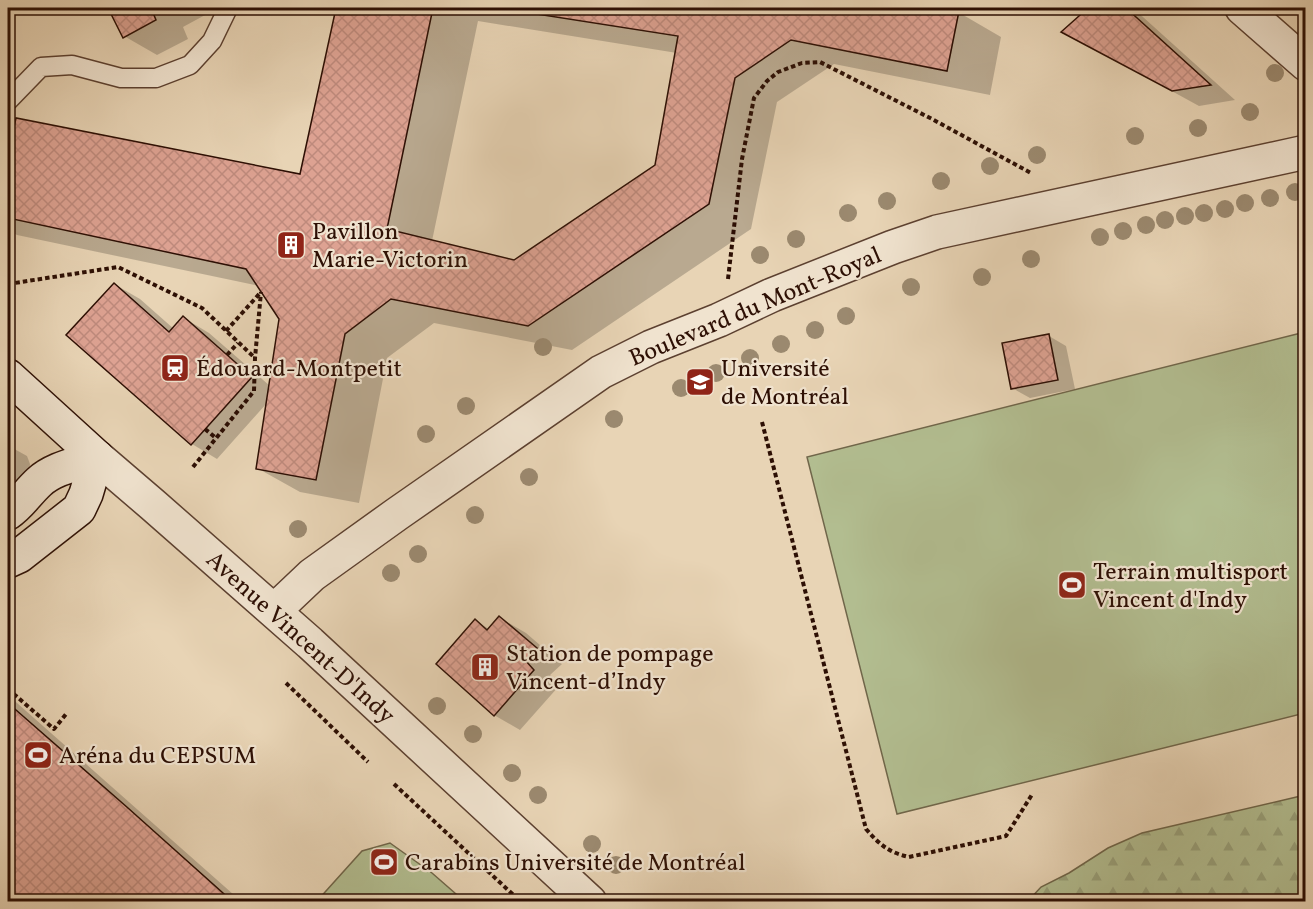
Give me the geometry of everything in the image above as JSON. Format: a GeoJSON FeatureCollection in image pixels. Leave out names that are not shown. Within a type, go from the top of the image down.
{"type":"FeatureCollection","features":[{"type":"Feature","properties":{"kind":"street"},"geometry":{"type":"LineString","coordinates":[[1242,8],[1305,64]]}},
{"type":"Feature","properties":{"kind":"street","name":"Boulevard du Mont-Royal"},"geometry":{"type":"LineString","coordinates":[[274,611],[312,575],[407,507],[601,372],[651,347],[719,320],[772,295],[937,232],[1305,152]]}},
{"type":"Feature","properties":{"kind":"street","name":"Avenue Vincent-D'Indy"},"geometry":{"type":"LineString","coordinates":[[8,376],[97,458],[274,611],[590,902]]}},
{"type":"Feature","properties":{"kind":"street"},"geometry":{"type":"LineString","coordinates":[[8,513],[40,481],[55,472],[97,458]]}},
{"type":"Feature","properties":{"kind":"street"},"geometry":{"type":"LineString","coordinates":[[8,561],[19,556],[79,509],[87,494],[97,458]]}},
{"type":"Feature","properties":{"kind":"lane"},"geometry":{"type":"LineString","coordinates":[[8,101],[41,67],[72,65],[121,78],[156,78],[190,65],[212,41],[228,8]]}},
{"type":"Feature","properties":{"kind":"path"},"geometry":{"type":"LineString","coordinates":[[728,279],[742,159],[754,98],[767,81],[778,72],[790,67],[802,63],[820,62],[921,113],[1031,173]]}},
{"type":"Feature","properties":{"kind":"path"},"geometry":{"type":"LineString","coordinates":[[8,284],[118,267],[202,308],[255,358]]}},
{"type":"Feature","properties":{"kind":"path"},"geometry":{"type":"LineString","coordinates":[[193,467],[254,391],[261,292],[226,331]]}},
{"type":"Feature","properties":{"kind":"path"},"geometry":{"type":"LineString","coordinates":[[227,355],[238,343]]}},
{"type":"Feature","properties":{"kind":"path"},"geometry":{"type":"LineString","coordinates":[[762,422],[866,829],[879,844],[895,854],[909,858],[1006,836],[1032,793]]}},
{"type":"Feature","properties":{"kind":"path"},"geometry":{"type":"LineString","coordinates":[[205,429],[216,438]]}},
{"type":"Feature","properties":{"kind":"path","name":"Avenue Vincent-D'Indy"},"geometry":{"type":"LineString","coordinates":[[286,683],[368,762]]}},
{"type":"Feature","properties":{"kind":"path"},"geometry":{"type":"LineString","coordinates":[[8,689],[54,729],[67,713]]}},
{"type":"Feature","properties":{"kind":"path"},"geometry":{"type":"LineString","coordinates":[[394,784],[521,902]]}},
{"type":"Feature","properties":{"kind":"green space","name":"Terrain multisport Vincent d'Indy"},"geometry":{"type":"Polygon","coordinates":[[[1305,332],[1305,713],[897,814],[807,457],[1305,332]]]}},
{"type":"Feature","properties":{"kind":"green space"},"geometry":{"type":"Polygon","coordinates":[[[1305,795],[1305,901],[1028,901],[1041,887],[1069,873],[1108,848],[1142,833],[1305,795]]]}},
{"type":"Feature","properties":{"kind":"green space","name":"Carabins Université de Montréal"},"geometry":{"type":"Polygon","coordinates":[[[390,843],[432,873],[464,901],[317,901],[362,851],[390,843]]]}},
{"type":"Feature","properties":{"kind":"building"},"geometry":{"type":"Polygon","coordinates":[[[108,8],[151,8],[156,20],[123,38],[108,8]]]}},
{"type":"Feature","properties":{"kind":"building","name":"Pavillon Marie-Victorin"},"geometry":{"type":"Polygon","coordinates":[[[336,8],[433,8],[387,229],[514,260],[655,165],[678,36],[499,8],[943,8],[959,11],[947,71],[791,40],[735,78],[709,204],[528,326],[391,299],[345,334],[316,480],[256,469],[279,319],[246,269],[8,218],[8,154],[16,118],[300,174],[336,8]]]}},
{"type":"Feature","properties":{"kind":"building"},"geometry":{"type":"Polygon","coordinates":[[[1088,8],[1126,8],[1211,85],[1172,91],[1061,32],[1088,8]]]}},
{"type":"Feature","properties":{"kind":"building"},"geometry":{"type":"Polygon","coordinates":[[[114,283],[169,332],[183,316],[252,377],[191,445],[66,335],[114,283]]]}},
{"type":"Feature","properties":{"kind":"building"},"geometry":{"type":"Polygon","coordinates":[[[1049,334],[1058,380],[1011,389],[1002,343],[1049,334]]]}},
{"type":"Feature","properties":{"kind":"building"},"geometry":{"type":"Polygon","coordinates":[[[10,444],[12,465],[8,475],[8,445],[10,444]]]}},
{"type":"Feature","properties":{"kind":"building","name":"Station de pompage Vincent-d’Indy"},"geometry":{"type":"Polygon","coordinates":[[[499,616],[537,648],[525,660],[534,670],[494,716],[436,664],[475,619],[487,630],[499,616]]]}},
{"type":"Feature","properties":{"kind":"building","name":"Aréna du CEPSUM"},"geometry":{"type":"Polygon","coordinates":[[[8,703],[128,808],[233,902],[8,902],[8,703]]]}},
{"type":"Feature","properties":{"kind":"place","name":"Pavillon Marie-Victorin"},"geometry":{"type":"Point","coordinates":[291,245]}},
{"type":"Feature","properties":{"kind":"place","name":"Édouard-Montpetit"},"geometry":{"type":"Point","coordinates":[175,368]}},
{"type":"Feature","properties":{"kind":"place","name":"Université de Montréal"},"geometry":{"type":"Point","coordinates":[700,382]}},
{"type":"Feature","properties":{"kind":"place","name":"Terrain multisport Vincent d'Indy"},"geometry":{"type":"Point","coordinates":[1072,585]}},
{"type":"Feature","properties":{"kind":"place","name":"Station de pompage Vincent-d’Indy"},"geometry":{"type":"Point","coordinates":[485,667]}},
{"type":"Feature","properties":{"kind":"place","name":"Aréna du CEPSUM"},"geometry":{"type":"Point","coordinates":[38,755]}},
{"type":"Feature","properties":{"kind":"place","name":"Carabins Université de Montréal"},"geometry":{"type":"Point","coordinates":[384,862]}}]}
